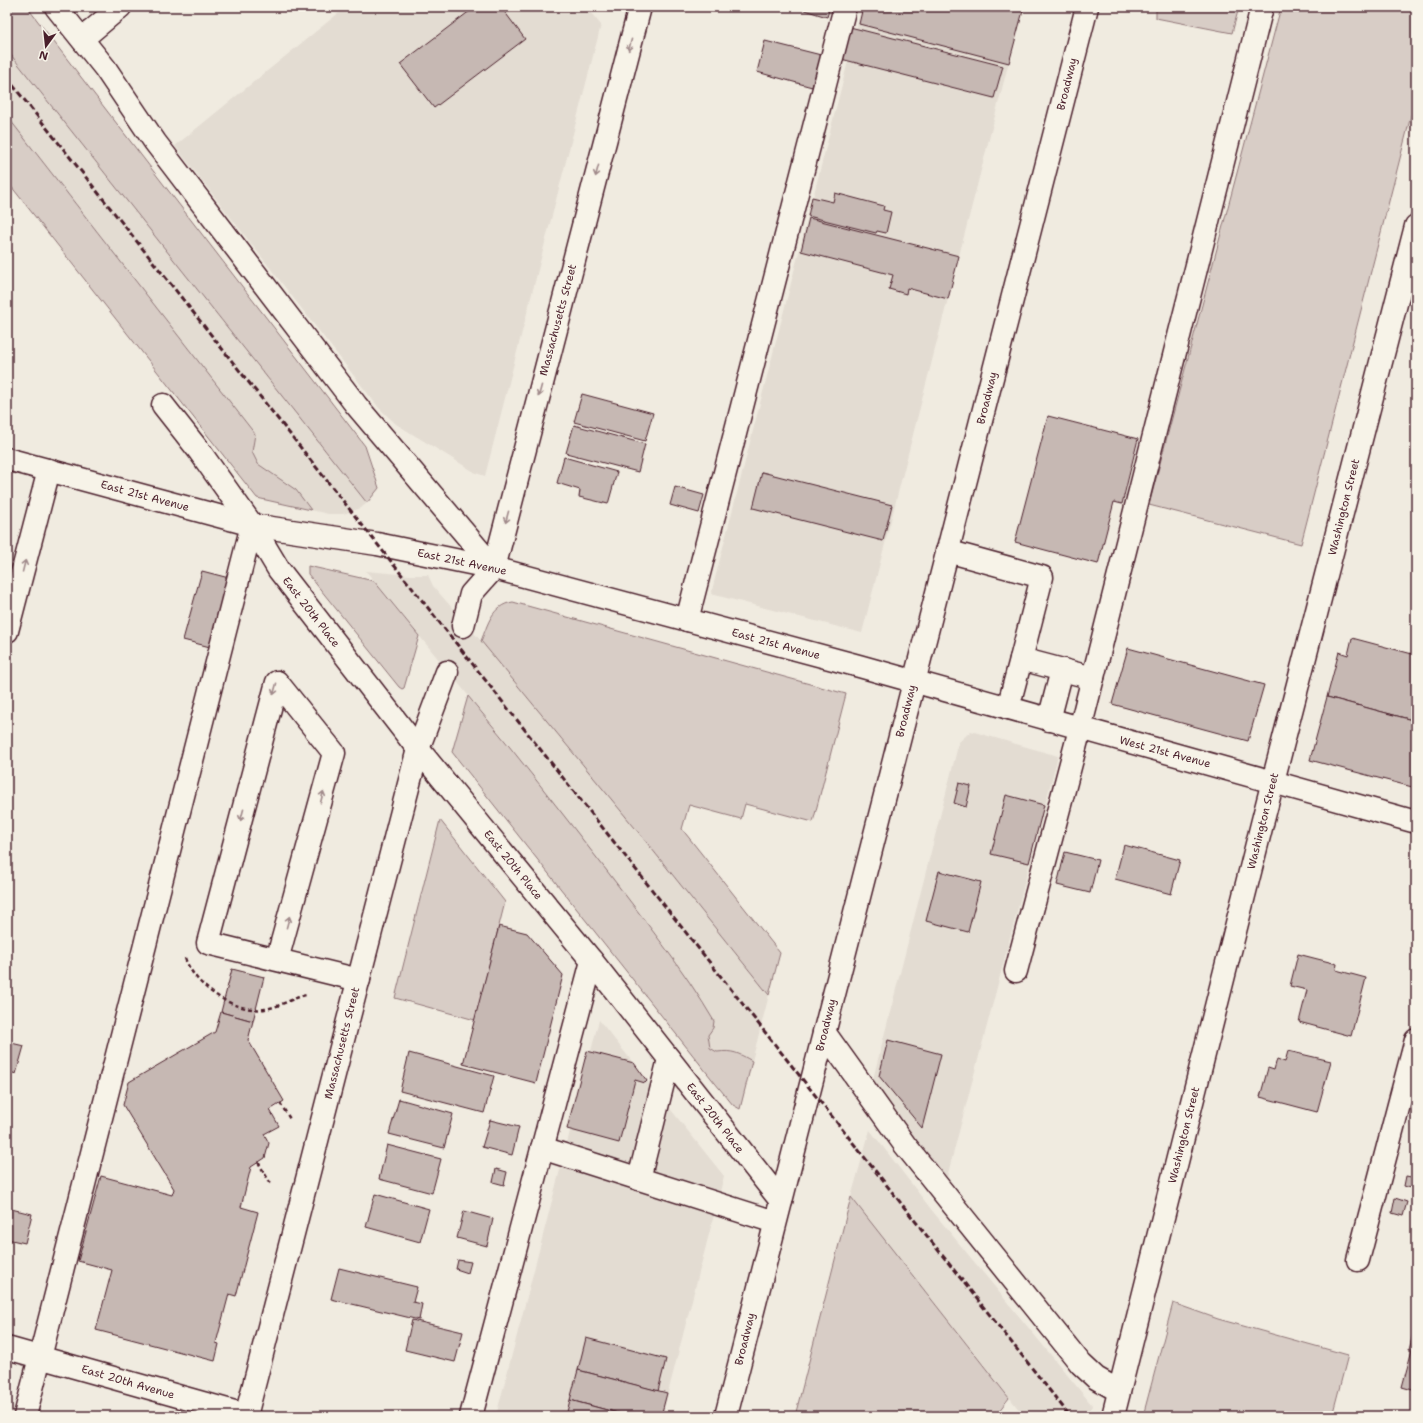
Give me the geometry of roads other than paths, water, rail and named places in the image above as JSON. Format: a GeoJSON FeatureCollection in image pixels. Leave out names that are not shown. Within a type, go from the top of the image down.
{"type":"FeatureCollection","features":[{"type":"Feature","properties":{"kind":"street"},"geometry":{"type":"LineString","coordinates":[[56,7],[105,68],[156,142],[356,405],[494,568]]}},
{"type":"Feature","properties":{"kind":"street"},"geometry":{"type":"LineString","coordinates":[[82,40],[120,7]]}},
{"type":"Feature","properties":{"kind":"street"},"geometry":{"type":"LineString","coordinates":[[687,620],[846,7]]}},
{"type":"Feature","properties":{"kind":"street","name":"Broadway"},"geometry":{"type":"LineString","coordinates":[[726,1416],[1087,7]]}},
{"type":"Feature","properties":{"kind":"street"},"geometry":{"type":"LineString","coordinates":[[1016,971],[1080,729],[1262,7]]}},
{"type":"Feature","properties":{"kind":"street","name":"Massachusetts Street"},"geometry":{"type":"LineString","coordinates":[[463,626],[472,594],[494,568],[637,9]]}},
{"type":"Feature","properties":{"kind":"street","name":"Washington Street"},"geometry":{"type":"LineString","coordinates":[[1113,1416],[1273,781],[1416,226]]}},
{"type":"Feature","properties":{"kind":"street","name":"East 20th Place"},"geometry":{"type":"LineString","coordinates":[[163,405],[200,452],[252,525],[279,570],[418,749],[592,961],[781,1201]]}},
{"type":"Feature","properties":{"kind":"street","name":"East 21st Avenue"},"geometry":{"type":"LineString","coordinates":[[7,458],[252,525],[377,544],[494,568],[914,682]]}},
{"type":"Feature","properties":{"kind":"street"},"geometry":{"type":"LineString","coordinates":[[7,631],[48,470]]}},
{"type":"Feature","properties":{"kind":"street"},"geometry":{"type":"LineString","coordinates":[[25,1416],[252,525]]}},
{"type":"Feature","properties":{"kind":"street"},"geometry":{"type":"LineString","coordinates":[[947,551],[1042,577],[1008,708]]}},
{"type":"Feature","properties":{"kind":"street"},"geometry":{"type":"LineString","coordinates":[[1021,659],[1093,678]]}},
{"type":"Feature","properties":{"kind":"street"},"geometry":{"type":"LineString","coordinates":[[1049,720],[1062,670]]}},
{"type":"Feature","properties":{"kind":"street","name":"Massachusetts Street"},"geometry":{"type":"LineString","coordinates":[[247,1416],[418,749],[447,672]]}},
{"type":"Feature","properties":{"kind":"street"},"geometry":{"type":"LineString","coordinates":[[277,960],[334,753],[277,682],[208,943],[277,960],[359,980]]}},
{"type":"Feature","properties":{"kind":"street","name":"West 21st Avenue"},"geometry":{"type":"LineString","coordinates":[[914,682],[1416,822]]}},
{"type":"Feature","properties":{"kind":"street"},"geometry":{"type":"LineString","coordinates":[[471,1416],[592,961]]}},
{"type":"Feature","properties":{"kind":"street"},"geometry":{"type":"LineString","coordinates":[[824,1032],[905,1145],[1081,1364],[1096,1378],[1119,1391]]}},
{"type":"Feature","properties":{"kind":"street"},"geometry":{"type":"LineString","coordinates":[[1358,1260],[1416,1040]]}},
{"type":"Feature","properties":{"kind":"street"},"geometry":{"type":"LineString","coordinates":[[639,1178],[669,1059]]}},
{"type":"Feature","properties":{"kind":"street"},"geometry":{"type":"LineString","coordinates":[[542,1148],[775,1222]]}},
{"type":"Feature","properties":{"kind":"street","name":"East 20th Avenue"},"geometry":{"type":"LineString","coordinates":[[7,1348],[247,1416]]}},
{"type":"Feature","properties":{"kind":"railway"},"geometry":{"type":"LineString","coordinates":[[7,78],[1070,1416]]}}]}
